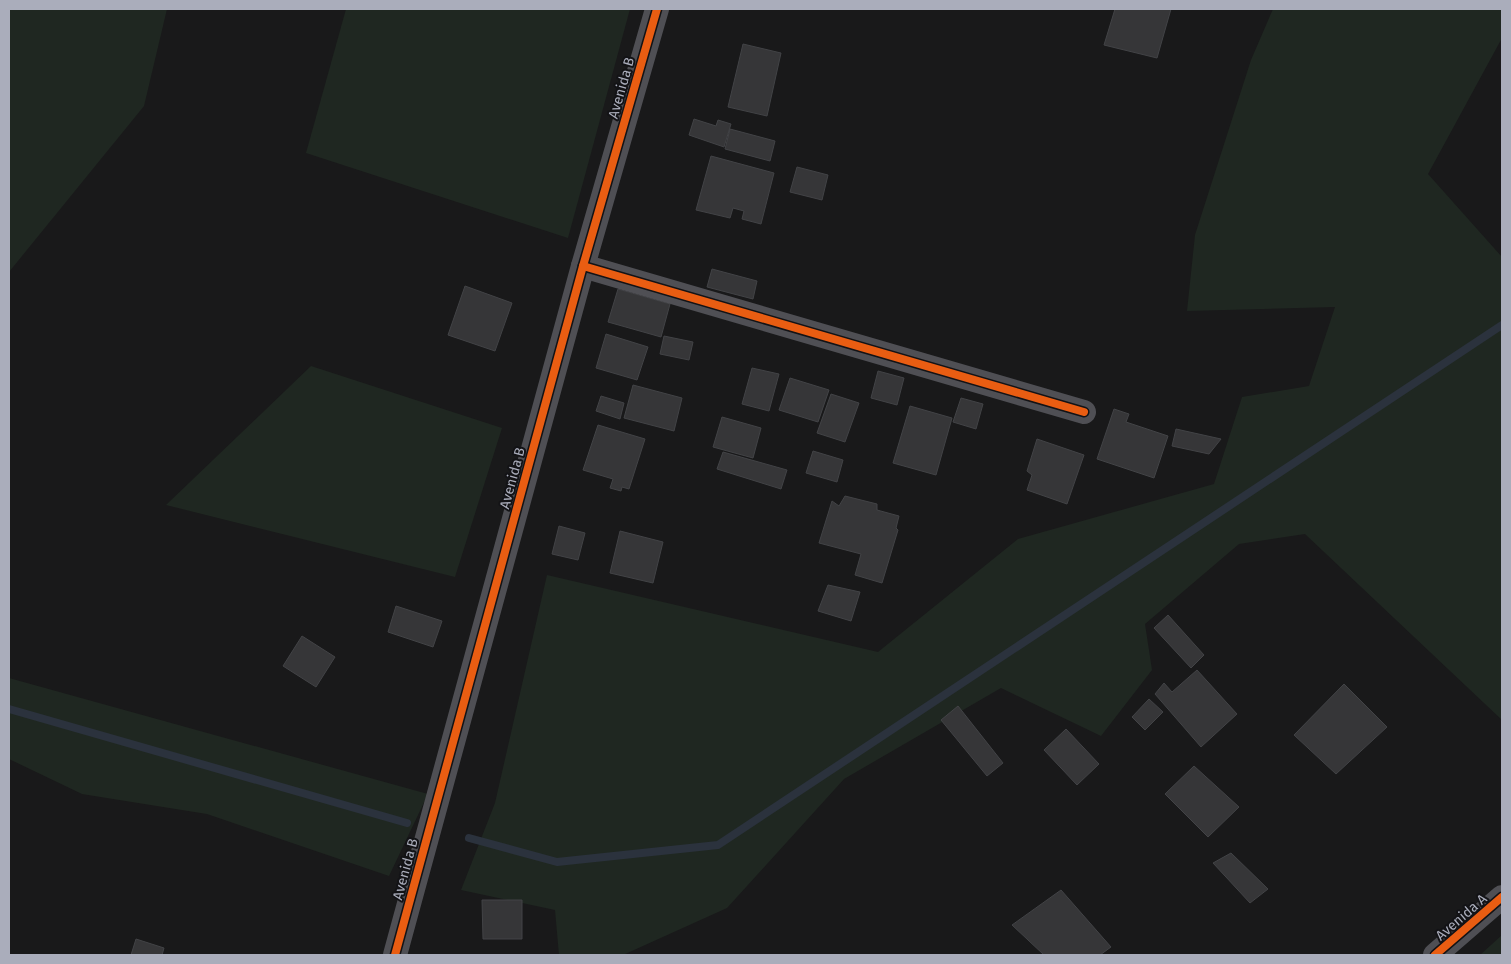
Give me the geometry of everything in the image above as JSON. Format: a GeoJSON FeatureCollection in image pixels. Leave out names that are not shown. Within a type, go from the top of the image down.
{"type":"FeatureCollection","features":[{"type":"Feature","properties":{"kind":"street","name":"Avenida B"},"geometry":{"type":"LineString","coordinates":[[395,955],[583,266],[657,9]]}},
{"type":"Feature","properties":{"kind":"street"},"geometry":{"type":"LineString","coordinates":[[583,266],[1084,412]]}},
{"type":"Feature","properties":{"kind":"street","name":"Avenida A"},"geometry":{"type":"LineString","coordinates":[[1435,955],[1502,897]]}},
{"type":"Feature","properties":{"kind":"shaded area"},"geometry":{"type":"Polygon","coordinates":[[[9,9],[167,9],[144,106],[9,272],[9,9]]]}},
{"type":"Feature","properties":{"kind":"shaded area"},"geometry":{"type":"Polygon","coordinates":[[[346,9],[630,9],[568,238],[306,153],[346,9]]]}},
{"type":"Feature","properties":{"kind":"shaded area"},"geometry":{"type":"Polygon","coordinates":[[[1273,9],[1502,9],[1502,38],[1428,174],[1502,257],[1502,720],[1305,534],[1239,544],[1145,624],[1152,670],[1101,736],[1001,688],[844,779],[727,908],[623,955],[559,955],[555,910],[461,890],[495,803],[547,575],[878,652],[1018,539],[1214,484],[1242,397],[1309,386],[1335,307],[1187,311],[1195,235],[1251,60],[1273,9]]]}},
{"type":"Feature","properties":{"kind":"shaded area"},"geometry":{"type":"Polygon","coordinates":[[[311,366],[502,428],[455,577],[166,505],[311,366]]]}},
{"type":"Feature","properties":{"kind":"shaded area"},"geometry":{"type":"Polygon","coordinates":[[[9,678],[428,794],[389,876],[207,814],[82,794],[9,759],[9,678]]]}},
{"type":"Feature","properties":{"kind":"shaded area"},"geometry":{"type":"Polygon","coordinates":[[[1502,935],[1502,955],[1480,955],[1502,935]]]}},
{"type":"Feature","properties":{"kind":"building"},"geometry":{"type":"Polygon","coordinates":[[[1115,9],[1171,9],[1157,58],[1104,45],[1115,9]]]}},
{"type":"Feature","properties":{"kind":"building"},"geometry":{"type":"Polygon","coordinates":[[[743,44],[781,53],[767,116],[728,107],[743,44]]]}},
{"type":"Feature","properties":{"kind":"building"},"geometry":{"type":"Polygon","coordinates":[[[694,119],[716,126],[718,120],[731,124],[724,147],[689,135],[694,119]]]}},
{"type":"Feature","properties":{"kind":"building"},"geometry":{"type":"Polygon","coordinates":[[[730,129],[775,141],[770,161],[725,149],[730,129]]]}},
{"type":"Feature","properties":{"kind":"building"},"geometry":{"type":"Polygon","coordinates":[[[711,156],[774,173],[761,224],[742,219],[744,211],[733,208],[730,218],[696,210],[711,156]]]}},
{"type":"Feature","properties":{"kind":"building"},"geometry":{"type":"Polygon","coordinates":[[[797,167],[828,175],[822,200],[790,192],[797,167]]]}},
{"type":"Feature","properties":{"kind":"building"},"geometry":{"type":"Polygon","coordinates":[[[712,269],[757,281],[753,299],[707,287],[712,269]]]}},
{"type":"Feature","properties":{"kind":"building"},"geometry":{"type":"Polygon","coordinates":[[[465,286],[512,303],[495,351],[448,335],[465,286]]]}},
{"type":"Feature","properties":{"kind":"building"},"geometry":{"type":"Polygon","coordinates":[[[618,289],[670,304],[661,337],[608,322],[618,289]]]}},
{"type":"Feature","properties":{"kind":"building"},"geometry":{"type":"Polygon","coordinates":[[[606,334],[648,347],[637,380],[596,368],[606,334]]]}},
{"type":"Feature","properties":{"kind":"building"},"geometry":{"type":"Polygon","coordinates":[[[664,336],[693,342],[689,360],[660,354],[664,336]]]}},
{"type":"Feature","properties":{"kind":"building"},"geometry":{"type":"Polygon","coordinates":[[[752,368],[779,374],[769,411],[742,404],[752,368]]]}},
{"type":"Feature","properties":{"kind":"building"},"geometry":{"type":"Polygon","coordinates":[[[878,371],[904,378],[897,405],[871,398],[878,371]]]}},
{"type":"Feature","properties":{"kind":"building"},"geometry":{"type":"Polygon","coordinates":[[[790,378],[829,390],[818,422],[779,410],[790,378]]]}},
{"type":"Feature","properties":{"kind":"building"},"geometry":{"type":"Polygon","coordinates":[[[633,385],[682,398],[674,431],[624,418],[633,385]]]}},
{"type":"Feature","properties":{"kind":"building"},"geometry":{"type":"Polygon","coordinates":[[[831,394],[859,403],[845,442],[817,433],[831,394]]]}},
{"type":"Feature","properties":{"kind":"building"},"geometry":{"type":"Polygon","coordinates":[[[601,396],[624,403],[620,419],[596,411],[601,396]]]}},
{"type":"Feature","properties":{"kind":"building"},"geometry":{"type":"Polygon","coordinates":[[[961,398],[983,404],[976,429],[953,422],[961,398]]]}},
{"type":"Feature","properties":{"kind":"building"},"geometry":{"type":"Polygon","coordinates":[[[910,406],[952,418],[936,475],[893,463],[910,406]]]}},
{"type":"Feature","properties":{"kind":"building"},"geometry":{"type":"Polygon","coordinates":[[[1114,409],[1129,414],[1126,422],[1168,436],[1154,478],[1097,459],[1114,409]]]}},
{"type":"Feature","properties":{"kind":"building"},"geometry":{"type":"Polygon","coordinates":[[[722,417],[761,428],[753,458],[713,447],[722,417]]]}},
{"type":"Feature","properties":{"kind":"building"},"geometry":{"type":"Polygon","coordinates":[[[598,425],[645,439],[629,489],[622,487],[621,491],[610,488],[613,479],[583,470],[598,425]]]}},
{"type":"Feature","properties":{"kind":"building"},"geometry":{"type":"Polygon","coordinates":[[[1176,429],[1221,439],[1209,454],[1172,446],[1176,429]]]}},
{"type":"Feature","properties":{"kind":"building"},"geometry":{"type":"Polygon","coordinates":[[[1037,439],[1084,455],[1067,504],[1027,490],[1032,475],[1027,471],[1037,439]]]}},
{"type":"Feature","properties":{"kind":"building"},"geometry":{"type":"Polygon","coordinates":[[[813,451],[843,460],[837,482],[806,473],[813,451]]]}},
{"type":"Feature","properties":{"kind":"building"},"geometry":{"type":"Polygon","coordinates":[[[723,452],[787,470],[781,489],[717,469],[723,452]]]}},
{"type":"Feature","properties":{"kind":"building"},"geometry":{"type":"Polygon","coordinates":[[[845,496],[877,504],[877,510],[899,516],[896,528],[898,530],[882,583],[855,575],[861,554],[819,543],[832,501],[839,506],[845,496]]]}},
{"type":"Feature","properties":{"kind":"building"},"geometry":{"type":"Polygon","coordinates":[[[559,526],[585,533],[578,560],[552,554],[559,526]]]}},
{"type":"Feature","properties":{"kind":"building"},"geometry":{"type":"Polygon","coordinates":[[[620,531],[663,542],[653,583],[610,573],[620,531]]]}},
{"type":"Feature","properties":{"kind":"building"},"geometry":{"type":"Polygon","coordinates":[[[828,585],[860,592],[851,621],[818,611],[828,585]]]}},
{"type":"Feature","properties":{"kind":"building"},"geometry":{"type":"Polygon","coordinates":[[[396,606],[442,621],[433,647],[388,632],[396,606]]]}},
{"type":"Feature","properties":{"kind":"building"},"geometry":{"type":"Polygon","coordinates":[[[1168,615],[1204,655],[1191,668],[1154,628],[1168,615]]]}},
{"type":"Feature","properties":{"kind":"building"},"geometry":{"type":"Polygon","coordinates":[[[302,636],[335,657],[316,687],[283,666],[302,636]]]}},
{"type":"Feature","properties":{"kind":"building"},"geometry":{"type":"Polygon","coordinates":[[[1197,670],[1237,714],[1201,747],[1155,694],[1164,683],[1172,692],[1197,670]]]}},
{"type":"Feature","properties":{"kind":"building"},"geometry":{"type":"Polygon","coordinates":[[[1344,684],[1387,727],[1336,774],[1294,735],[1344,684]]]}},
{"type":"Feature","properties":{"kind":"building"},"geometry":{"type":"Polygon","coordinates":[[[1149,699],[1163,712],[1145,730],[1132,717],[1149,699]]]}},
{"type":"Feature","properties":{"kind":"building"},"geometry":{"type":"Polygon","coordinates":[[[958,706],[1003,763],[987,776],[941,720],[958,706]]]}},
{"type":"Feature","properties":{"kind":"building"},"geometry":{"type":"Polygon","coordinates":[[[1066,729],[1099,764],[1077,785],[1044,750],[1066,729]]]}},
{"type":"Feature","properties":{"kind":"building"},"geometry":{"type":"Polygon","coordinates":[[[1194,766],[1239,807],[1208,837],[1165,794],[1194,766]]]}},
{"type":"Feature","properties":{"kind":"building"},"geometry":{"type":"Polygon","coordinates":[[[1231,853],[1268,889],[1250,903],[1213,863],[1231,853]]]}},
{"type":"Feature","properties":{"kind":"building"},"geometry":{"type":"Polygon","coordinates":[[[1061,890],[1111,947],[1100,955],[1044,955],[1012,925],[1061,890]]]}},
{"type":"Feature","properties":{"kind":"building"},"geometry":{"type":"Polygon","coordinates":[[[482,900],[522,900],[522,939],[483,939],[482,900]]]}},
{"type":"Feature","properties":{"kind":"building"},"geometry":{"type":"Polygon","coordinates":[[[136,939],[164,948],[162,955],[131,955],[136,939]]]}},
{"type":"Feature","properties":{"kind":"waterway"},"geometry":{"type":"LineString","coordinates":[[469,838],[557,862],[718,845],[1502,325]]}},
{"type":"Feature","properties":{"kind":"waterway"},"geometry":{"type":"LineString","coordinates":[[9,709],[407,823]]}},
{"type":"Feature","properties":{"kind":"cycle path"},"geometry":{"type":"LineString","coordinates":[[395,955],[583,266],[657,9]]}},
{"type":"Feature","properties":{"kind":"cycle path"},"geometry":{"type":"LineString","coordinates":[[583,266],[1084,412]]}},
{"type":"Feature","properties":{"kind":"cycle path"},"geometry":{"type":"LineString","coordinates":[[1435,955],[1502,897]]}}]}
